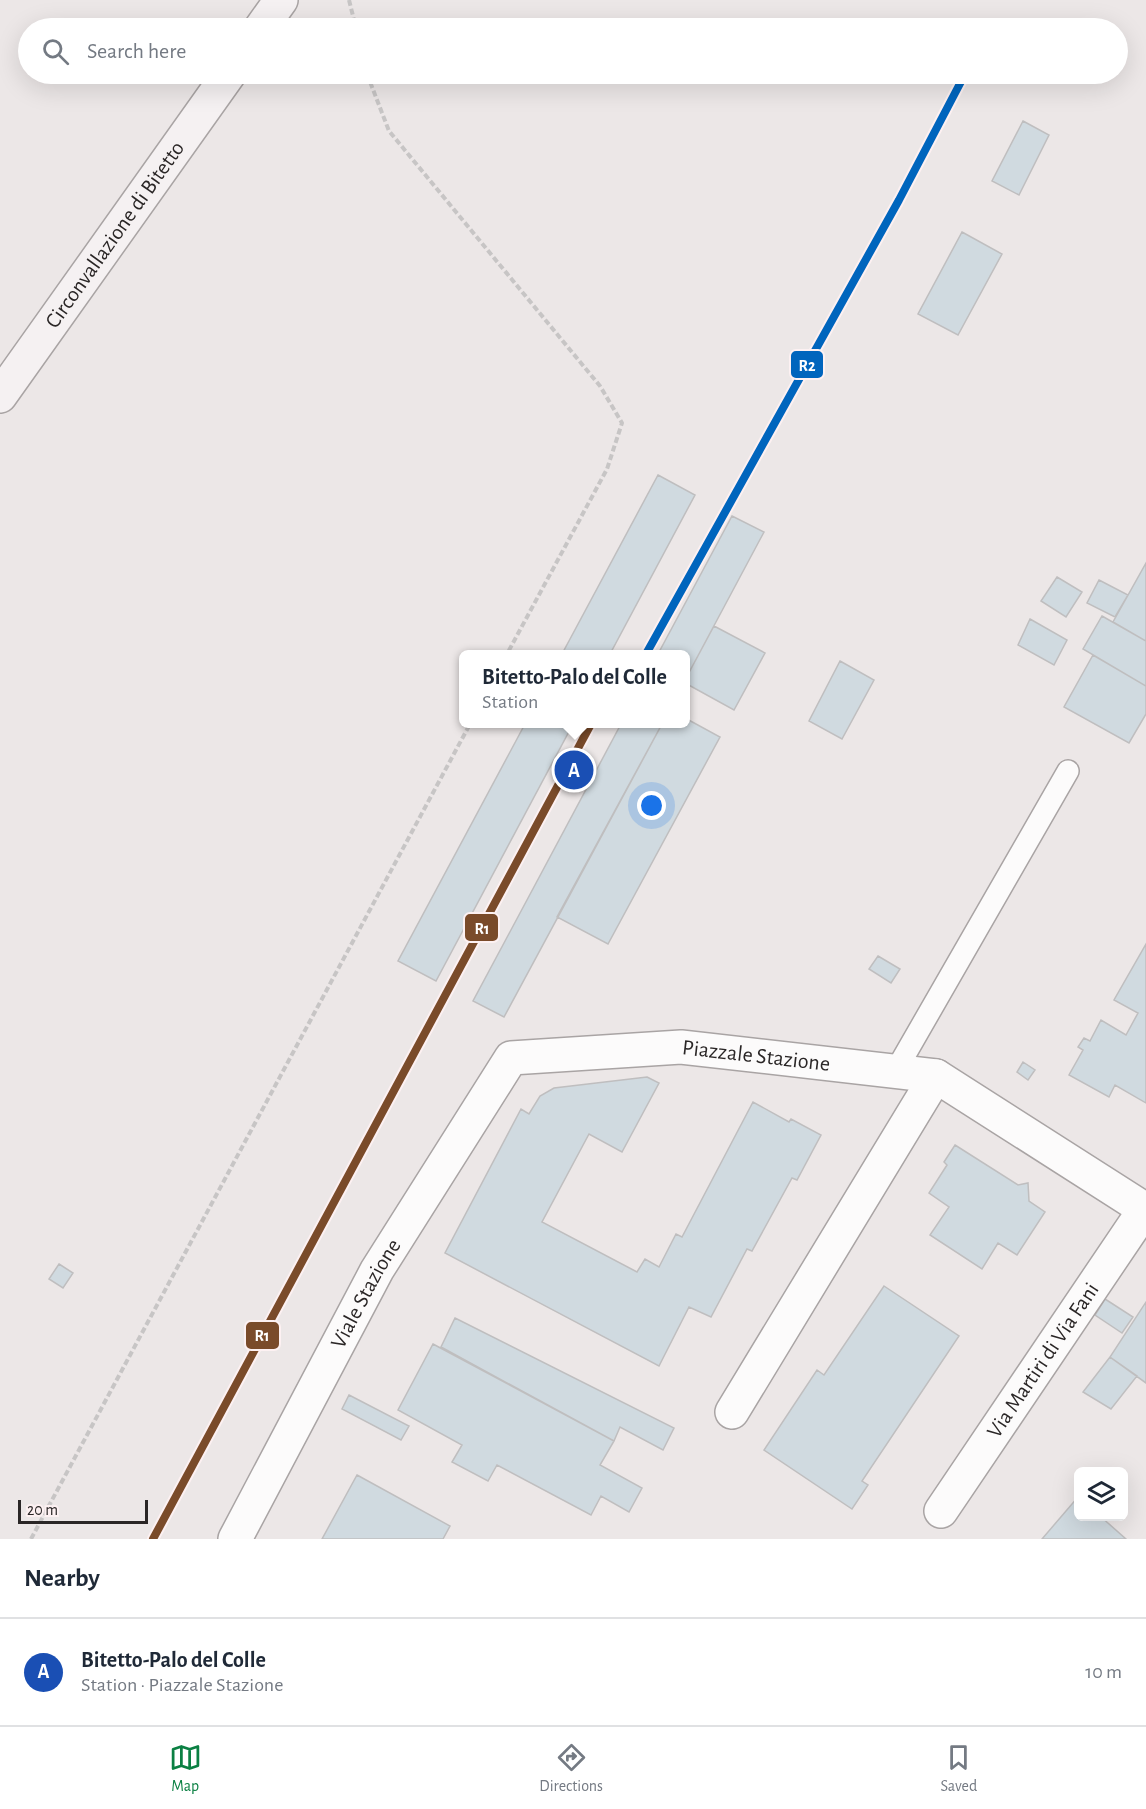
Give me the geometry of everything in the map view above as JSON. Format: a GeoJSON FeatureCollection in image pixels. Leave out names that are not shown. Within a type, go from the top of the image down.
{"type":"FeatureCollection","features":[{"type":"Feature","properties":{"kind":"main road"},"geometry":{"type":"LineString","coordinates":[[268,18],[281,0]]}},
{"type":"Feature","properties":{"kind":"main road","name":"Circonvallazione di Bitetto"},"geometry":{"type":"LineString","coordinates":[[0,396],[222,84]]}},
{"type":"Feature","properties":{"kind":"street","name":"Piazzale Stazione"},"geometry":{"type":"LineString","coordinates":[[511,1058],[681,1047],[936,1076],[1146,1210]]}},
{"type":"Feature","properties":{"kind":"street","name":"Viale Stazione"},"geometry":{"type":"LineString","coordinates":[[235,1539],[377,1270],[511,1058]]}},
{"type":"Feature","properties":{"kind":"street"},"geometry":{"type":"LineString","coordinates":[[732,1412],[936,1076]]}},
{"type":"Feature","properties":{"kind":"street","name":"Via Martiri di Via Fani"},"geometry":{"type":"LineString","coordinates":[[941,1511],[1146,1210]]}},
{"type":"Feature","properties":{"kind":"lane"},"geometry":{"type":"LineString","coordinates":[[895,1072],[1068,771]]}},
{"type":"Feature","properties":{"kind":"path"},"geometry":{"type":"LineString","coordinates":[[349,0],[354,18]]}},
{"type":"Feature","properties":{"kind":"path"},"geometry":{"type":"LineString","coordinates":[[371,84],[389,131],[600,386],[622,423],[607,469],[509,650]]}},
{"type":"Feature","properties":{"kind":"path"},"geometry":{"type":"LineString","coordinates":[[31,1539],[467,728]]}},
{"type":"Feature","properties":{"kind":"building"},"geometry":{"type":"Polygon","coordinates":[[[1023,121],[1049,135],[1019,195],[992,181],[1023,121]]]}},
{"type":"Feature","properties":{"kind":"building"},"geometry":{"type":"Polygon","coordinates":[[[962,232],[1002,254],[958,335],[918,314],[962,232]]]}},
{"type":"Feature","properties":{"kind":"building"},"geometry":{"type":"Polygon","coordinates":[[[658,475],[695,495],[612,650],[564,650],[658,475]]]}},
{"type":"Feature","properties":{"kind":"building"},"geometry":{"type":"Polygon","coordinates":[[[732,516],[764,532],[690,671],[690,650],[660,650],[732,516]]]}},
{"type":"Feature","properties":{"kind":"building"},"geometry":{"type":"Polygon","coordinates":[[[1146,563],[1146,641],[1113,622],[1146,563]]]}},
{"type":"Feature","properties":{"kind":"building"},"geometry":{"type":"Polygon","coordinates":[[[1057,577],[1082,592],[1066,617],[1041,601],[1057,577]]]}},
{"type":"Feature","properties":{"kind":"building"},"geometry":{"type":"Polygon","coordinates":[[[1099,580],[1128,595],[1115,617],[1087,603],[1099,580]]]}},
{"type":"Feature","properties":{"kind":"building"},"geometry":{"type":"Polygon","coordinates":[[[1102,616],[1146,641],[1146,686],[1083,649],[1102,616]]]}},
{"type":"Feature","properties":{"kind":"building"},"geometry":{"type":"Polygon","coordinates":[[[1030,619],[1067,640],[1054,665],[1018,645],[1030,619]]]}},
{"type":"Feature","properties":{"kind":"building"},"geometry":{"type":"Polygon","coordinates":[[[714,626],[765,653],[734,710],[690,686],[690,671],[714,626]]]}},
{"type":"Feature","properties":{"kind":"building"},"geometry":{"type":"Polygon","coordinates":[[[1093,655],[1146,686],[1146,714],[1129,743],[1064,707],[1093,655]]]}},
{"type":"Feature","properties":{"kind":"building"},"geometry":{"type":"Polygon","coordinates":[[[840,661],[874,680],[842,739],[809,721],[840,661]]]}},
{"type":"Feature","properties":{"kind":"building"},"geometry":{"type":"Polygon","coordinates":[[[690,721],[720,737],[608,944],[557,917],[660,728],[690,728],[690,721]]]}},
{"type":"Feature","properties":{"kind":"building"},"geometry":{"type":"Polygon","coordinates":[[[523,728],[571,728],[436,981],[398,961],[523,728]]]}},
{"type":"Feature","properties":{"kind":"building"},"geometry":{"type":"Polygon","coordinates":[[[619,728],[660,728],[504,1017],[473,1001],[619,728]]]}},
{"type":"Feature","properties":{"kind":"building"},"geometry":{"type":"Polygon","coordinates":[[[1146,944],[1146,1103],[1115,1085],[1109,1097],[1069,1075],[1083,1050],[1078,1047],[1084,1038],[1090,1041],[1101,1020],[1126,1035],[1138,1013],[1114,1000],[1146,944]]]}},
{"type":"Feature","properties":{"kind":"building"},"geometry":{"type":"Polygon","coordinates":[[[878,956],[900,969],[891,983],[869,969],[878,956]]]}},
{"type":"Feature","properties":{"kind":"building"},"geometry":{"type":"Polygon","coordinates":[[[1023,1062],[1035,1070],[1028,1080],[1017,1072],[1023,1062]]]}},
{"type":"Feature","properties":{"kind":"building"},"geometry":{"type":"Polygon","coordinates":[[[647,1077],[659,1083],[622,1152],[589,1134],[542,1222],[637,1272],[645,1259],[659,1267],[676,1234],[682,1237],[753,1102],[789,1122],[791,1119],[821,1135],[797,1180],[792,1178],[752,1251],[747,1249],[711,1317],[689,1307],[659,1366],[445,1253],[521,1109],[529,1114],[540,1096],[554,1088],[647,1077]]]}},
{"type":"Feature","properties":{"kind":"building"},"geometry":{"type":"Polygon","coordinates":[[[955,1145],[1018,1185],[1028,1183],[1029,1201],[1045,1212],[1017,1255],[998,1243],[982,1269],[930,1235],[949,1207],[929,1193],[947,1165],[944,1162],[955,1145]]]}},
{"type":"Feature","properties":{"kind":"building"},"geometry":{"type":"Polygon","coordinates":[[[59,1264],[73,1273],[63,1288],[49,1279],[59,1264]]]}},
{"type":"Feature","properties":{"kind":"building"},"geometry":{"type":"Polygon","coordinates":[[[884,1286],[959,1336],[862,1481],[868,1485],[852,1509],[764,1450],[817,1370],[824,1375],[884,1286]]]}},
{"type":"Feature","properties":{"kind":"building"},"geometry":{"type":"Polygon","coordinates":[[[1105,1299],[1133,1317],[1122,1333],[1095,1315],[1105,1299]]]}},
{"type":"Feature","properties":{"kind":"building"},"geometry":{"type":"Polygon","coordinates":[[[1146,1302],[1146,1383],[1110,1357],[1146,1302]]]}},
{"type":"Feature","properties":{"kind":"building"},"geometry":{"type":"Polygon","coordinates":[[[455,1318],[674,1428],[663,1450],[620,1427],[614,1441],[441,1347],[455,1318]]]}},
{"type":"Feature","properties":{"kind":"building"},"geometry":{"type":"Polygon","coordinates":[[[433,1344],[614,1441],[600,1465],[642,1488],[629,1512],[601,1496],[591,1515],[497,1465],[488,1481],[452,1462],[462,1445],[398,1410],[433,1344]]]}},
{"type":"Feature","properties":{"kind":"building"},"geometry":{"type":"Polygon","coordinates":[[[1110,1357],[1137,1376],[1111,1409],[1083,1392],[1110,1357]]]}},
{"type":"Feature","properties":{"kind":"building"},"geometry":{"type":"Polygon","coordinates":[[[349,1395],[409,1426],[401,1440],[342,1409],[349,1395]]]}},
{"type":"Feature","properties":{"kind":"building"},"geometry":{"type":"Polygon","coordinates":[[[357,1475],[450,1526],[443,1539],[322,1539],[357,1475]]]}},
{"type":"Feature","properties":{"kind":"building"},"geometry":{"type":"Polygon","coordinates":[[[1074,1502],[1074,1521],[1106,1521],[1126,1539],[1042,1539],[1074,1502]]]}},
{"type":"Feature","properties":{"kind":"transit line","name":"R2"},"geometry":{"type":"LineString","coordinates":[[648,650],[899,200],[960,84]]}},
{"type":"Feature","properties":{"kind":"transit line","name":"R1"},"geometry":{"type":"LineString","coordinates":[[153,1539],[589,728]]}},
{"type":"Feature","properties":{"kind":"place","name":"Bitetto-Palo del Colle"},"geometry":{"type":"Point","coordinates":[574,770]}}]}
